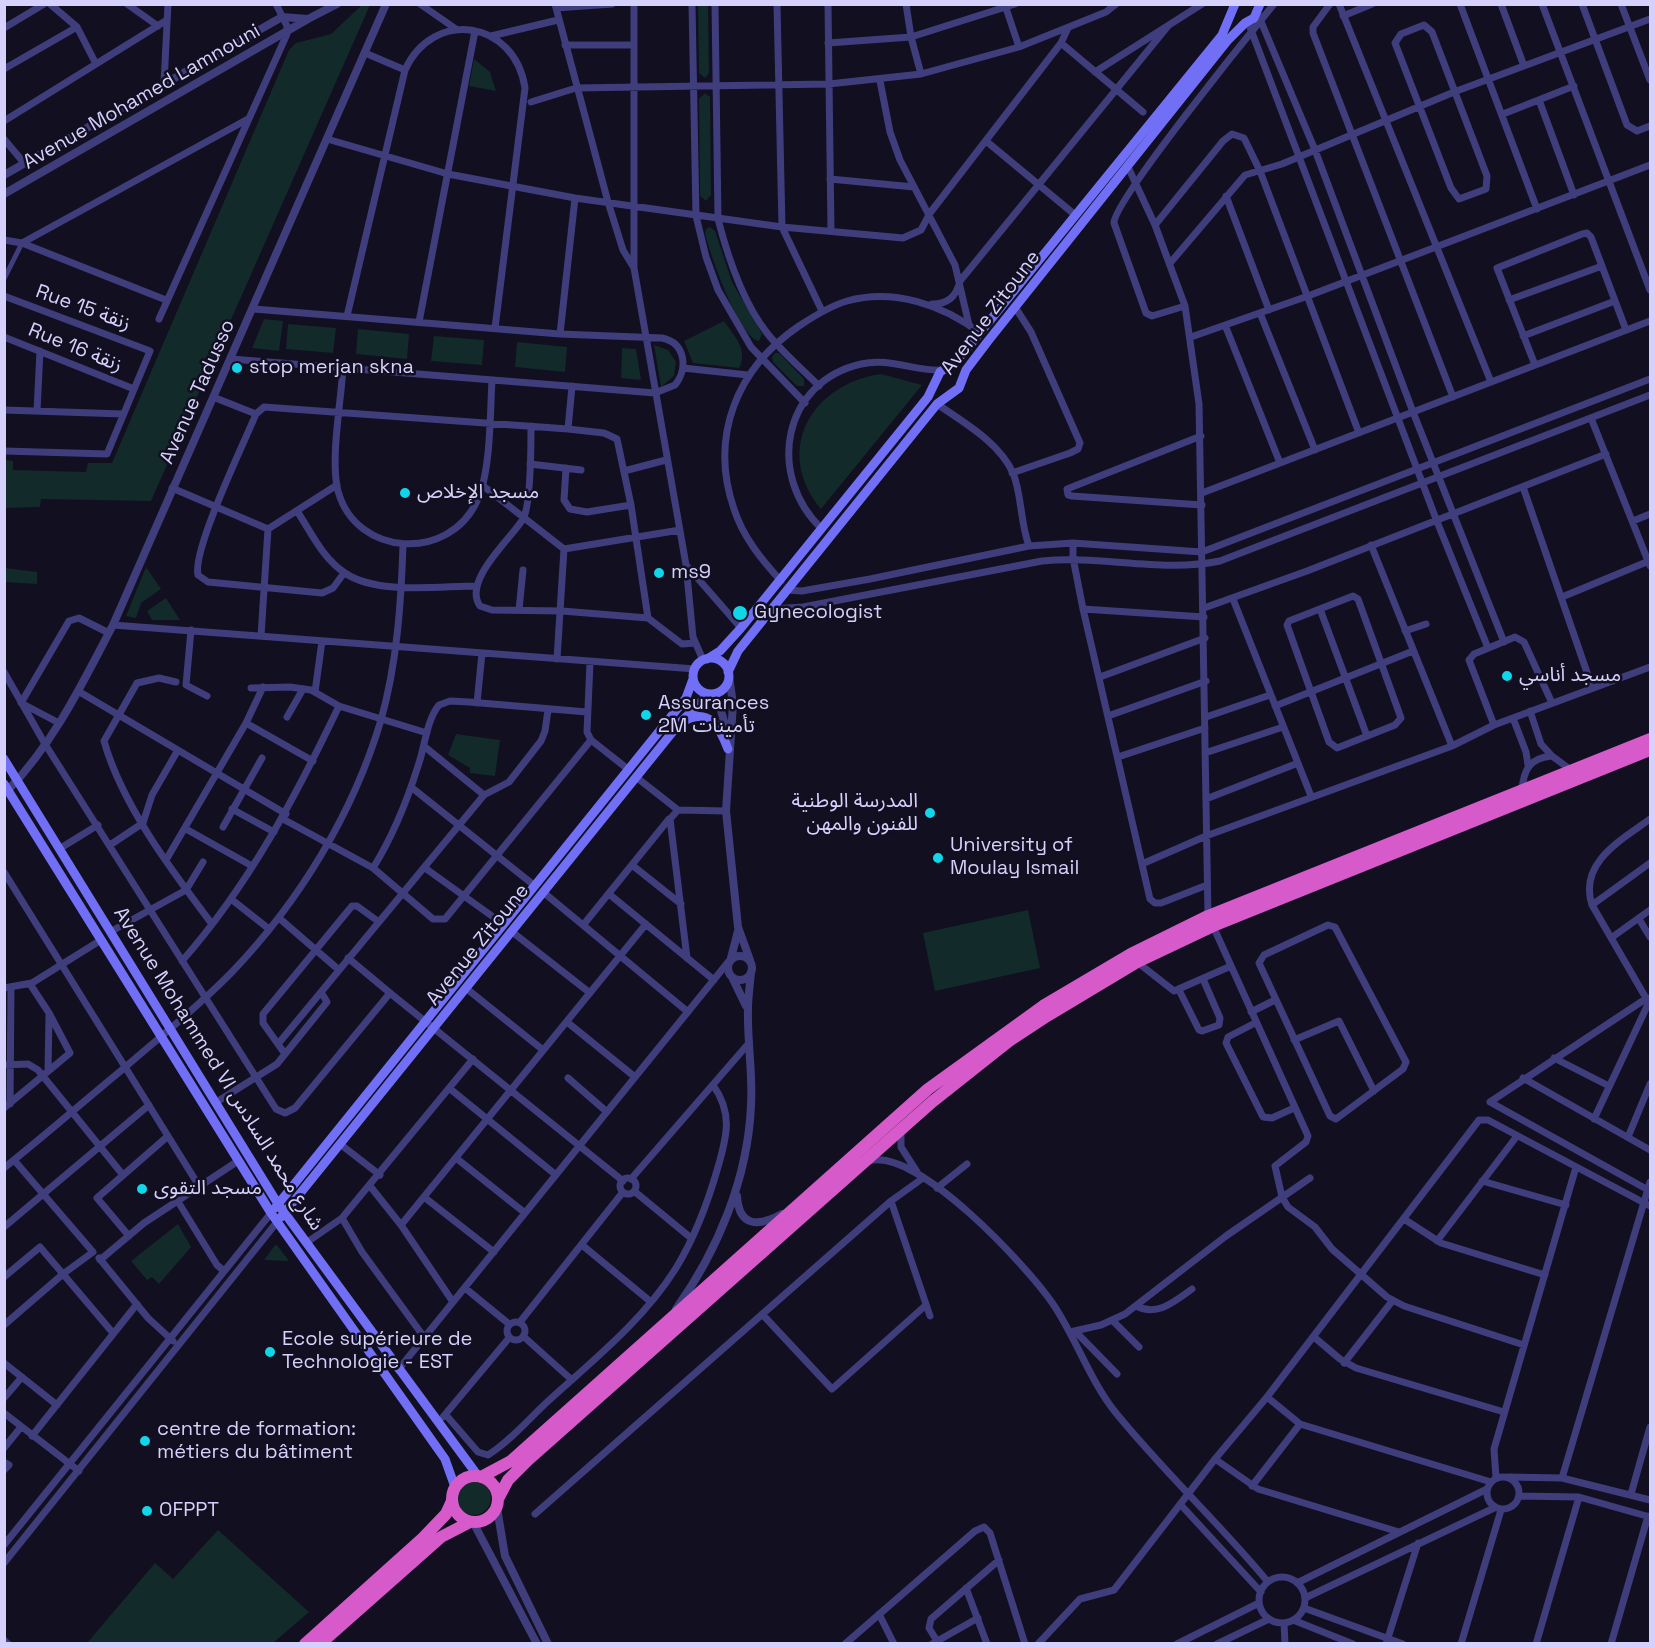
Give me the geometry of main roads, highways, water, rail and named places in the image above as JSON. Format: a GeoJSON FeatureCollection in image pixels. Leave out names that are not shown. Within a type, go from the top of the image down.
{"type":"FeatureCollection","features":[{"type":"Feature","properties":{"kind":"highway"},"geometry":{"type":"LineString","coordinates":[[305,1644],[423,1538],[446,1514],[455,1487],[465,1479],[479,1477],[511,1461],[928,1089],[1004,1033],[1097,974],[1210,921],[1522,789],[1650,739]]}},
{"type":"Feature","properties":{"kind":"highway"},"geometry":{"type":"LineString","coordinates":[[320,1644],[441,1537],[472,1522],[488,1519],[508,1480],[528,1460],[864,1163],[1009,1041],[1137,962],[1210,921],[1650,750]]}},
{"type":"Feature","properties":{"kind":"highway"},"geometry":{"type":"LineString","coordinates":[[479,1477],[493,1484],[498,1502]]}},
{"type":"Feature","properties":{"kind":"highway"},"geometry":{"type":"LineString","coordinates":[[452,1501],[457,1514],[472,1522]]}},
{"type":"Feature","properties":{"kind":"main road"},"geometry":{"type":"LineString","coordinates":[[1234,7],[1236,18],[1246,22]]}},
{"type":"Feature","properties":{"kind":"main road","name":"Avenue Zitoune"},"geometry":{"type":"LineString","coordinates":[[705,659],[720,651],[780,581],[928,397],[941,374],[955,362],[980,333],[1221,35],[1234,7]]}},
{"type":"Feature","properties":{"kind":"main road","name":"Avenue Zitoune"},"geometry":{"type":"LineString","coordinates":[[729,674],[732,659],[937,404],[959,388],[966,370],[1015,307],[1258,10]]}},
{"type":"Feature","properties":{"kind":"main road"},"geometry":{"type":"LineString","coordinates":[[952,392],[940,388],[941,374],[957,370],[962,381]]}},
{"type":"Feature","properties":{"kind":"main road"},"geometry":{"type":"LineString","coordinates":[[705,659],[718,660],[729,674],[726,686],[711,694],[699,689],[693,679],[695,669],[705,659]]}},
{"type":"Feature","properties":{"kind":"main road","name":"Avenue Zitoune"},"geometry":{"type":"LineString","coordinates":[[277,1222],[543,892],[686,698],[693,679]]}},
{"type":"Feature","properties":{"kind":"main road","name":"Avenue Zitoune"},"geometry":{"type":"LineString","coordinates":[[271,1213],[535,886],[632,774],[711,694]]}},
{"type":"Feature","properties":{"kind":"main road"},"geometry":{"type":"LineString","coordinates":[[679,724],[694,717],[711,719],[721,730],[728,749]]}},
{"type":"Feature","properties":{"kind":"main road","name":"Avenue Mohammed VI شارع محمد السادس"},"geometry":{"type":"LineString","coordinates":[[4,759],[278,1204],[436,1422],[479,1477]]}},
{"type":"Feature","properties":{"kind":"main road","name":"Avenue Mohammed VI شارع محمد السادس"},"geometry":{"type":"LineString","coordinates":[[6,789],[271,1213],[445,1459],[455,1487]]}},
{"type":"Feature","properties":{"kind":"place","name":"stop merjan skna"},"geometry":{"type":"Point","coordinates":[237,368]}},
{"type":"Feature","properties":{"kind":"place","name":"مسجد الإخلاص"},"geometry":{"type":"Point","coordinates":[405,493]}},
{"type":"Feature","properties":{"kind":"place","name":"ms9"},"geometry":{"type":"Point","coordinates":[659,573]}},
{"type":"Feature","properties":{"kind":"place","name":"Gynecologist"},"geometry":{"type":"Point","coordinates":[740,613]}},
{"type":"Feature","properties":{"kind":"place","name":"مسجد أناسي"},"geometry":{"type":"Point","coordinates":[1507,676]}},
{"type":"Feature","properties":{"kind":"place","name":"Assurances 2M تأمينات"},"geometry":{"type":"Point","coordinates":[646,715]}},
{"type":"Feature","properties":{"kind":"place","name":"المدرسة الوطنية للفنون والمهن"},"geometry":{"type":"Point","coordinates":[930,813]}},
{"type":"Feature","properties":{"kind":"place","name":"University of Moulay Ismail"},"geometry":{"type":"Point","coordinates":[938,858]}},
{"type":"Feature","properties":{"kind":"place","name":"مسجد التقوى"},"geometry":{"type":"Point","coordinates":[142,1189]}},
{"type":"Feature","properties":{"kind":"place","name":"Ecole supérieure de Technologie - EST"},"geometry":{"type":"Point","coordinates":[270,1352]}},
{"type":"Feature","properties":{"kind":"place","name":"centre de formation: métiers du bâtiment"},"geometry":{"type":"Point","coordinates":[145,1441]}},
{"type":"Feature","properties":{"kind":"place","name":"OFPPT"},"geometry":{"type":"Point","coordinates":[147,1511]}}]}
